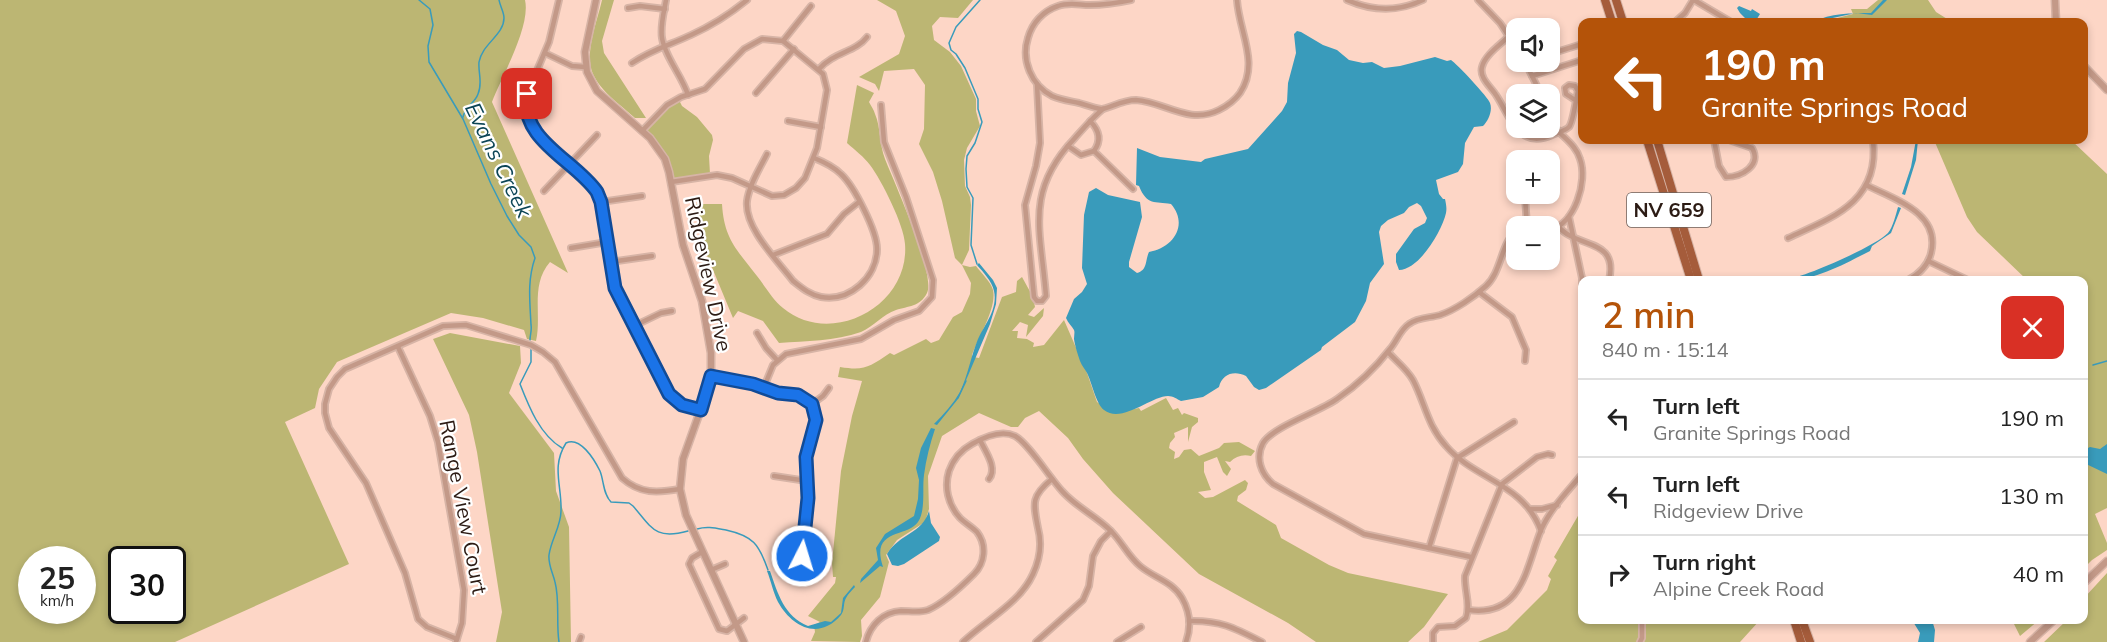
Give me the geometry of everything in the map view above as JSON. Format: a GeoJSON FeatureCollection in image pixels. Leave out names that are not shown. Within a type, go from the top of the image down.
{"type":"FeatureCollection","features":[{"type":"Feature","properties":{"kind":"main road"},"geometry":{"type":"LineString","coordinates":[[1605,0],[1611,18]]}},
{"type":"Feature","properties":{"kind":"main road"},"geometry":{"type":"LineString","coordinates":[[1616,0],[1622,18]]}},
{"type":"Feature","properties":{"kind":"main road","name":"NV 659"},"geometry":{"type":"LineString","coordinates":[[1648,144],[1690,276]]}},
{"type":"Feature","properties":{"kind":"main road","name":"NV 659"},"geometry":{"type":"LineString","coordinates":[[1659,144],[1698,276]]}},
{"type":"Feature","properties":{"kind":"main road"},"geometry":{"type":"LineString","coordinates":[[1795,624],[1801,642]]}},
{"type":"Feature","properties":{"kind":"main road"},"geometry":{"type":"LineString","coordinates":[[1803,624],[1810,642]]}},
{"type":"Feature","properties":{"kind":"street"},"geometry":{"type":"LineString","coordinates":[[559,0],[551,37],[529,86],[526,111],[536,132],[592,186],[601,202],[615,288],[669,394],[682,405],[701,410]]}},
{"type":"Feature","properties":{"kind":"street"},"geometry":{"type":"LineString","coordinates":[[545,53],[572,66],[585,67],[586,46],[596,0]]}},
{"type":"Feature","properties":{"kind":"street"},"geometry":{"type":"LineString","coordinates":[[666,0],[661,31],[664,46],[683,80],[688,95]]}},
{"type":"Feature","properties":{"kind":"street"},"geometry":{"type":"LineString","coordinates":[[632,63],[647,53],[708,27],[747,0]]}},
{"type":"Feature","properties":{"kind":"street"},"geometry":{"type":"LineString","coordinates":[[1103,110],[1058,98],[1045,91],[1037,84],[1029,70],[1025,48],[1030,31],[1041,16],[1052,9],[1064,4],[1105,4],[1131,0]]}},
{"type":"Feature","properties":{"kind":"street"},"geometry":{"type":"LineString","coordinates":[[1037,84],[1041,143],[1025,205],[1034,297],[1039,302],[1046,296],[1039,232],[1041,194],[1054,163],[1090,121],[1103,110],[1121,102],[1138,100],[1181,114],[1198,116],[1215,112],[1230,103],[1241,91],[1249,69],[1249,53],[1237,0]]}},
{"type":"Feature","properties":{"kind":"street"},"geometry":{"type":"LineString","coordinates":[[1347,0],[1365,7],[1387,9],[1408,6],[1423,0]]}},
{"type":"Feature","properties":{"kind":"street"},"geometry":{"type":"LineString","coordinates":[[1478,0],[1506,33]]}},
{"type":"Feature","properties":{"kind":"street"},"geometry":{"type":"LineString","coordinates":[[1679,18],[1694,0],[1724,18]]}},
{"type":"Feature","properties":{"kind":"street"},"geometry":{"type":"LineString","coordinates":[[2055,0],[2056,18]]}},
{"type":"Feature","properties":{"kind":"street"},"geometry":{"type":"LineString","coordinates":[[628,8],[640,6],[664,9]]}},
{"type":"Feature","properties":{"kind":"street"},"geometry":{"type":"LineString","coordinates":[[783,41],[811,6]]}},
{"type":"Feature","properties":{"kind":"street"},"geometry":{"type":"LineString","coordinates":[[819,69],[832,57],[857,46],[867,37]]}},
{"type":"Feature","properties":{"kind":"street"},"geometry":{"type":"LineString","coordinates":[[642,131],[667,105],[711,84],[749,45],[762,39],[783,41],[819,69],[826,79],[827,90],[814,158],[805,178],[790,192],[772,196],[732,178],[717,175],[671,182]]}},
{"type":"Feature","properties":{"kind":"street"},"geometry":{"type":"LineString","coordinates":[[1506,39],[1488,57],[1482,67],[1482,77],[1495,92],[1506,114]]}},
{"type":"Feature","properties":{"kind":"street"},"geometry":{"type":"LineString","coordinates":[[1560,51],[1578,45]]}},
{"type":"Feature","properties":{"kind":"street"},"geometry":{"type":"LineString","coordinates":[[756,93],[794,49]]}},
{"type":"Feature","properties":{"kind":"street"},"geometry":{"type":"LineString","coordinates":[[1532,76],[1578,61]]}},
{"type":"Feature","properties":{"kind":"street","name":"Ridgeview Drive"},"geometry":{"type":"LineString","coordinates":[[585,67],[597,91],[642,131],[662,153],[671,182],[683,245],[702,301],[711,353],[711,376],[683,459],[680,489],[686,514],[744,642]]}},
{"type":"Feature","properties":{"kind":"street"},"geometry":{"type":"LineString","coordinates":[[2088,70],[2107,90]]}},
{"type":"Feature","properties":{"kind":"street"},"geometry":{"type":"LineString","coordinates":[[1530,72],[1536,84]]}},
{"type":"Feature","properties":{"kind":"street"},"geometry":{"type":"LineString","coordinates":[[1560,131],[1570,124],[1575,100]]}},
{"type":"Feature","properties":{"kind":"street"},"geometry":{"type":"LineString","coordinates":[[764,387],[777,360],[792,351],[861,339],[894,320],[919,311],[932,297],[933,280],[906,196],[884,142],[880,105]]}},
{"type":"Feature","properties":{"kind":"street"},"geometry":{"type":"LineString","coordinates":[[788,121],[821,127]]}},
{"type":"Feature","properties":{"kind":"street"},"geometry":{"type":"LineString","coordinates":[[1068,146],[1077,154],[1082,155],[1094,151],[1099,139],[1097,129],[1090,121]]}},
{"type":"Feature","properties":{"kind":"street"},"geometry":{"type":"LineString","coordinates":[[1560,133],[1577,152],[1582,166],[1582,180],[1578,195],[1569,216],[1560,224]]}},
{"type":"Feature","properties":{"kind":"street"},"geometry":{"type":"LineString","coordinates":[[544,191],[597,135]]}},
{"type":"Feature","properties":{"kind":"street"},"geometry":{"type":"LineString","coordinates":[[1715,144],[1722,173],[1726,177],[1732,177],[1752,167],[1755,152],[1743,144]]}},
{"type":"Feature","properties":{"kind":"street"},"geometry":{"type":"LineString","coordinates":[[1788,238],[1840,213],[1855,201],[1866,185],[1873,166],[1873,144]]}},
{"type":"Feature","properties":{"kind":"street"},"geometry":{"type":"LineString","coordinates":[[1094,151],[1133,189]]}},
{"type":"Feature","properties":{"kind":"street"},"geometry":{"type":"LineString","coordinates":[[767,154],[747,200],[750,222],[793,282],[814,295],[827,298],[853,291],[866,280],[871,273],[877,251],[875,238],[851,187],[841,173],[827,163],[814,158]]}},
{"type":"Feature","properties":{"kind":"street"},"geometry":{"type":"LineString","coordinates":[[1866,185],[1914,209],[1924,219],[1932,239],[1928,261],[1914,276]]}},
{"type":"Feature","properties":{"kind":"street"},"geometry":{"type":"LineString","coordinates":[[601,202],[642,196]]}},
{"type":"Feature","properties":{"kind":"street"},"geometry":{"type":"LineString","coordinates":[[773,255],[826,234],[859,202]]}},
{"type":"Feature","properties":{"kind":"street"},"geometry":{"type":"LineString","coordinates":[[1569,216],[1582,276]]}},
{"type":"Feature","properties":{"kind":"street"},"geometry":{"type":"LineString","coordinates":[[1560,228],[1564,233],[1590,242],[1603,250],[1610,265],[1609,276]]}},
{"type":"Feature","properties":{"kind":"street"},"geometry":{"type":"LineString","coordinates":[[570,248],[607,242]]}},
{"type":"Feature","properties":{"kind":"street"},"geometry":{"type":"LineString","coordinates":[[1471,557],[1353,530],[1273,484],[1264,474],[1260,462],[1261,450],[1272,434],[1337,400],[1388,352],[1408,324],[1444,314],[1479,292],[1491,281],[1506,245]]}},
{"type":"Feature","properties":{"kind":"street"},"geometry":{"type":"LineString","coordinates":[[610,262],[652,256]]}},
{"type":"Feature","properties":{"kind":"street"},"geometry":{"type":"LineString","coordinates":[[1928,261],[1960,276]]}},
{"type":"Feature","properties":{"kind":"street"},"geometry":{"type":"LineString","coordinates":[[1479,292],[1512,317],[1526,350],[1525,361]]}},
{"type":"Feature","properties":{"kind":"street"},"geometry":{"type":"LineString","coordinates":[[634,326],[661,313],[672,311]]}},
{"type":"Feature","properties":{"kind":"street"},"geometry":{"type":"LineString","coordinates":[[456,640],[427,627],[418,619],[405,573],[366,483],[326,421],[325,405],[329,389],[337,377],[349,367],[443,326],[453,324],[472,327],[537,348],[549,356],[559,369],[622,478],[635,488],[651,493],[680,489]]}},
{"type":"Feature","properties":{"kind":"street"},"geometry":{"type":"LineString","coordinates":[[757,333],[777,360]]}},
{"type":"Feature","properties":{"kind":"street","name":"Range View Court"},"geometry":{"type":"LineString","coordinates":[[398,347],[430,416],[438,442],[464,590],[464,608],[456,640]]}},
{"type":"Feature","properties":{"kind":"street"},"geometry":{"type":"LineString","coordinates":[[1388,352],[1413,380],[1431,426],[1446,447],[1476,471],[1502,484],[1530,510],[1541,531]]}},
{"type":"Feature","properties":{"kind":"street"},"geometry":{"type":"LineString","coordinates":[[711,376],[803,397],[812,404],[816,420],[806,457],[807,511],[802,556],[807,567],[815,576]]}},
{"type":"Feature","properties":{"kind":"street"},"geometry":{"type":"LineString","coordinates":[[812,404],[829,388]]}},
{"type":"Feature","properties":{"kind":"street"},"geometry":{"type":"LineString","coordinates":[[1429,548],[1457,458],[1514,422]]}},
{"type":"Feature","properties":{"kind":"street"},"geometry":{"type":"LineString","coordinates":[[866,642],[872,627],[882,617],[896,612],[916,612],[929,609],[980,566],[984,553],[981,539],[954,510],[947,490],[948,474],[955,459],[965,448],[1000,433],[1016,436],[1076,504],[1111,531],[1134,561],[1178,591],[1186,605],[1189,621],[1186,642]]}},
{"type":"Feature","properties":{"kind":"street"},"geometry":{"type":"LineString","coordinates":[[980,440],[993,468],[989,479]]}},
{"type":"Feature","properties":{"kind":"street"},"geometry":{"type":"LineString","coordinates":[[1433,642],[1435,629],[1460,624],[1466,618],[1469,609],[1464,583],[1471,557],[1502,484],[1537,457],[1552,455]]}},
{"type":"Feature","properties":{"kind":"street"},"geometry":{"type":"LineString","coordinates":[[774,476],[807,481]]}},
{"type":"Feature","properties":{"kind":"street"},"geometry":{"type":"LineString","coordinates":[[963,642],[1016,597],[1033,574],[1040,547],[1034,502],[1038,492],[1052,479]]}},
{"type":"Feature","properties":{"kind":"street"},"geometry":{"type":"LineString","coordinates":[[1469,609],[1492,608],[1513,596],[1529,568],[1549,514],[1578,479]]}},
{"type":"Feature","properties":{"kind":"street"},"geometry":{"type":"LineString","coordinates":[[1530,510],[1557,505]]}},
{"type":"Feature","properties":{"kind":"street"},"geometry":{"type":"LineString","coordinates":[[1035,642],[1083,600],[1089,586],[1093,556],[1101,541],[1111,531]]}},
{"type":"Feature","properties":{"kind":"street"},"geometry":{"type":"LineString","coordinates":[[702,552],[692,558],[689,564],[719,629],[724,632],[744,618]]}},
{"type":"Feature","properties":{"kind":"street"},"geometry":{"type":"LineString","coordinates":[[2088,579],[2107,561]]}},
{"type":"Feature","properties":{"kind":"street"},"geometry":{"type":"LineString","coordinates":[[711,570],[725,564]]}},
{"type":"Feature","properties":{"kind":"street"},"geometry":{"type":"LineString","coordinates":[[1189,621],[1226,624],[1262,642]]}},
{"type":"Feature","properties":{"kind":"street"},"geometry":{"type":"LineString","coordinates":[[1640,642],[1642,624]]}},
{"type":"Feature","properties":{"kind":"street"},"geometry":{"type":"LineString","coordinates":[[2030,642],[2050,624]]}},
{"type":"Feature","properties":{"kind":"street"},"geometry":{"type":"LineString","coordinates":[[1117,642],[1141,627]]}},
{"type":"Feature","properties":{"kind":"shaded area"},"geometry":{"type":"Polygon","coordinates":[[[0,0],[525,0],[526,11],[520,37],[492,102],[568,273],[550,262],[544,271],[538,290],[536,341],[527,339],[524,330],[483,318],[451,313],[337,362],[319,389],[315,408],[285,422],[349,564],[175,642],[0,642],[0,0]]]}},
{"type":"Feature","properties":{"kind":"shaded area"},"geometry":{"type":"Polygon","coordinates":[[[602,0],[614,0],[602,41],[604,53],[646,118],[635,118],[606,93],[593,74],[591,47],[602,0]]]}},
{"type":"Feature","properties":{"kind":"shaded area"},"geometry":{"type":"Polygon","coordinates":[[[877,0],[973,0],[958,18],[940,17],[932,26],[934,40],[950,52],[961,66],[976,99],[980,126],[967,148],[964,160],[965,186],[971,205],[969,250],[962,265],[955,258],[933,172],[919,144],[924,129],[925,85],[914,69],[884,71],[879,91],[875,84],[859,77],[899,54],[905,36],[896,11],[877,0]]]}},
{"type":"Feature","properties":{"kind":"shaded area"},"geometry":{"type":"Polygon","coordinates":[[[1878,0],[1928,0],[1936,12],[1946,18],[1838,18],[1853,14],[1851,9],[1867,9],[1878,0]]]}},
{"type":"Feature","properties":{"kind":"shaded area"},"geometry":{"type":"Polygon","coordinates":[[[857,85],[874,93],[869,102],[877,119],[885,159],[905,206],[926,267],[927,293],[921,301],[891,312],[861,332],[831,339],[779,343],[763,321],[738,311],[733,318],[706,253],[696,204],[722,204],[729,235],[738,251],[779,305],[802,319],[823,324],[844,322],[864,314],[881,302],[895,286],[903,266],[905,244],[892,203],[875,172],[868,162],[847,143],[857,85]]]}},
{"type":"Feature","properties":{"kind":"shaded area"},"geometry":{"type":"Polygon","coordinates":[[[678,98],[682,106],[697,117],[712,135],[713,140],[709,156],[710,174],[671,182],[667,165],[642,131],[662,110],[678,98]]]}},
{"type":"Feature","properties":{"kind":"shaded area"},"geometry":{"type":"Polygon","coordinates":[[[1936,144],[2075,144],[2107,174],[2107,508],[2095,514],[2107,543],[2107,550],[2088,564],[2088,276],[2023,276],[1977,232],[1967,217],[1936,144]]]}},
{"type":"Feature","properties":{"kind":"shaded area"},"geometry":{"type":"Polygon","coordinates":[[[962,265],[976,266],[993,290],[990,314],[973,357],[979,358],[1002,297],[1016,292],[1017,281],[1022,277],[1033,297],[1035,307],[1028,315],[1034,317],[1044,308],[1043,316],[1026,337],[1028,325],[1020,322],[1012,331],[1018,331],[1017,338],[1027,339],[1034,343],[1033,347],[1044,345],[1064,320],[1097,402],[1114,413],[1139,408],[1141,411],[1166,398],[1173,410],[1178,408],[1182,415],[1184,413],[1198,418],[1198,422],[1192,427],[1188,442],[1188,427],[1174,433],[1175,437],[1169,448],[1175,452],[1174,459],[1179,457],[1184,450],[1191,449],[1199,456],[1219,448],[1224,443],[1239,442],[1255,451],[1251,456],[1242,455],[1230,462],[1225,461],[1231,469],[1227,476],[1217,457],[1204,462],[1204,472],[1211,490],[1198,492],[1205,498],[1213,497],[1245,480],[1248,483],[1246,490],[1238,496],[1237,501],[1276,525],[1281,538],[1329,565],[1348,573],[1448,594],[1424,627],[1408,642],[1316,642],[1288,623],[1199,574],[1113,493],[1068,438],[1039,411],[1025,418],[1018,427],[1011,427],[979,413],[942,436],[928,476],[929,509],[925,522],[897,540],[886,555],[889,562],[880,597],[861,620],[860,642],[811,641],[815,632],[814,625],[820,622],[808,616],[835,583],[836,577],[833,577],[832,563],[841,471],[862,381],[838,377],[840,367],[866,367],[890,353],[894,355],[926,339],[931,343],[939,340],[953,317],[962,312],[970,294],[971,283],[962,265]]]}},
{"type":"Feature","properties":{"kind":"shaded area"},"geometry":{"type":"Polygon","coordinates":[[[450,333],[520,346],[521,363],[509,393],[554,453],[556,491],[569,527],[571,642],[496,642],[502,612],[477,452],[469,415],[433,339],[450,333]]]}},
{"type":"Feature","properties":{"kind":"shaded area"},"geometry":{"type":"Polygon","coordinates":[[[1578,516],[1578,624],[1756,624],[1740,642],[1478,642],[1507,630],[1547,590],[1551,579],[1548,576],[1557,560],[1554,557],[1578,516]]]}},
{"type":"Feature","properties":{"kind":"shaded area"},"geometry":{"type":"Polygon","coordinates":[[[2107,573],[2107,642],[2044,642],[2063,624],[2088,624],[2088,594],[2107,573]]]}},
{"type":"Feature","properties":{"kind":"shaded area"},"geometry":{"type":"Polygon","coordinates":[[[2014,624],[2034,624],[2020,636],[2014,624]]]}},
{"type":"Feature","properties":{"kind":"water"},"geometry":{"type":"Polygon","coordinates":[[[1883,0],[1887,0],[1872,15],[1857,13],[1871,13],[1883,0]]]}},
{"type":"Feature","properties":{"kind":"water"},"geometry":{"type":"Polygon","coordinates":[[[1739,6],[1751,11],[1752,9],[1760,14],[1758,18],[1745,18],[1737,8],[1739,6]]]}},
{"type":"Feature","properties":{"kind":"water"},"geometry":{"type":"Polygon","coordinates":[[[1855,13],[1824,18],[1834,15],[1855,13]]]}},
{"type":"Feature","properties":{"kind":"water"},"geometry":{"type":"Polygon","coordinates":[[[1297,31],[1337,50],[1349,60],[1372,62],[1384,68],[1435,57],[1451,60],[1488,100],[1491,106],[1490,116],[1483,126],[1474,127],[1465,143],[1463,164],[1458,172],[1436,180],[1439,194],[1445,199],[1446,208],[1440,230],[1422,257],[1407,268],[1399,270],[1396,254],[1414,229],[1425,223],[1427,218],[1417,203],[1381,226],[1379,232],[1384,264],[1370,283],[1366,301],[1355,322],[1321,350],[1266,388],[1259,390],[1246,376],[1233,373],[1223,379],[1219,387],[1203,397],[1181,401],[1170,396],[1161,397],[1119,414],[1104,410],[1080,361],[1074,342],[1074,331],[1066,318],[1074,299],[1087,284],[1082,268],[1084,215],[1089,192],[1096,188],[1108,195],[1140,202],[1142,217],[1129,267],[1137,273],[1141,272],[1145,267],[1149,252],[1158,250],[1171,241],[1176,234],[1179,220],[1171,204],[1148,200],[1136,185],[1137,148],[1160,157],[1201,162],[1205,159],[1248,149],[1282,111],[1287,102],[1288,83],[1296,53],[1294,34],[1297,31]]]}},
{"type":"Feature","properties":{"kind":"water"},"geometry":{"type":"Polygon","coordinates":[[[1915,144],[1918,144],[1916,160],[1905,195],[1902,194],[1915,144]]]}},
{"type":"Feature","properties":{"kind":"water"},"geometry":{"type":"Polygon","coordinates":[[[1898,207],[1901,208],[1891,233],[1872,246],[1870,251],[1818,275],[1800,276],[1869,246],[1888,233],[1898,207]]]}},
{"type":"Feature","properties":{"kind":"water"},"geometry":{"type":"Polygon","coordinates":[[[979,263],[997,288],[996,304],[990,324],[958,399],[937,425],[934,424],[960,392],[978,339],[994,304],[993,287],[977,265],[979,263]]]}},
{"type":"Feature","properties":{"kind":"water"},"geometry":{"type":"Polygon","coordinates":[[[931,428],[935,429],[928,452],[923,481],[923,506],[918,522],[913,527],[885,540],[881,546],[880,555],[883,567],[880,566],[860,583],[878,560],[876,548],[885,534],[914,516],[919,480],[916,468],[921,448],[931,428]]]}},
{"type":"Feature","properties":{"kind":"water"},"geometry":{"type":"Polygon","coordinates":[[[2107,444],[2107,474],[2088,465],[2088,448],[2100,449],[2107,444]]]}},
{"type":"Feature","properties":{"kind":"water"},"geometry":{"type":"Polygon","coordinates":[[[929,511],[931,523],[940,537],[939,541],[904,564],[892,565],[887,554],[892,547],[926,519],[929,511]]]}},
{"type":"Feature","properties":{"kind":"water"},"geometry":{"type":"Polygon","coordinates":[[[767,571],[770,571],[779,596],[788,610],[800,622],[808,626],[825,621],[831,622],[841,613],[843,598],[854,585],[855,587],[846,598],[841,615],[833,623],[815,629],[806,628],[784,611],[776,598],[767,571]]]}},
{"type":"Feature","properties":{"kind":"water"},"geometry":{"type":"Polygon","coordinates":[[[1914,624],[1933,624],[1934,642],[1918,642],[1920,633],[1914,624]]]}},
{"type":"Feature","properties":{"kind":"waterway","name":"Evans Creek"},"geometry":{"type":"LineString","coordinates":[[419,0],[430,9],[433,25],[428,46],[429,62],[463,119],[507,216],[519,235],[531,247],[535,258],[530,283],[530,340]]}},
{"type":"Feature","properties":{"kind":"waterway"},"geometry":{"type":"LineString","coordinates":[[463,117],[477,97],[481,56],[503,24],[504,16],[499,0]]}},
{"type":"Feature","properties":{"kind":"waterway"},"geometry":{"type":"LineString","coordinates":[[977,264],[971,245],[973,198],[967,187],[966,169],[967,156],[975,143],[982,122],[978,99],[965,68],[951,50],[949,43],[956,27],[980,0]]}},
{"type":"Feature","properties":{"kind":"waterway","name":"Evans Creek"},"geometry":{"type":"LineString","coordinates":[[531,349],[531,362],[520,384],[541,428],[562,448]]}},
{"type":"Feature","properties":{"kind":"waterway"},"geometry":{"type":"LineString","coordinates":[[2093,365],[2107,361]]}},
{"type":"Feature","properties":{"kind":"waterway"},"geometry":{"type":"LineString","coordinates":[[958,398],[966,381]]}},
{"type":"Feature","properties":{"kind":"waterway"},"geometry":{"type":"LineString","coordinates":[[559,642],[558,604],[549,555],[561,517],[558,468],[566,443],[576,443],[590,455],[600,471],[605,491],[611,502],[629,503],[650,526],[661,533],[688,531]]}},
{"type":"Feature","properties":{"kind":"waterway"},"geometry":{"type":"LineString","coordinates":[[697,529],[708,527],[722,529],[749,538],[758,548],[768,570]]}},
{"type":"Feature","properties":{"kind":"route"},"geometry":{"type":"LineString","coordinates":[[527,94],[526,111],[536,132],[597,192],[601,202],[615,288],[669,394],[682,405],[701,410],[711,376],[753,384],[778,393],[798,395],[812,404],[816,420],[806,457],[808,498],[802,556]]}}]}
